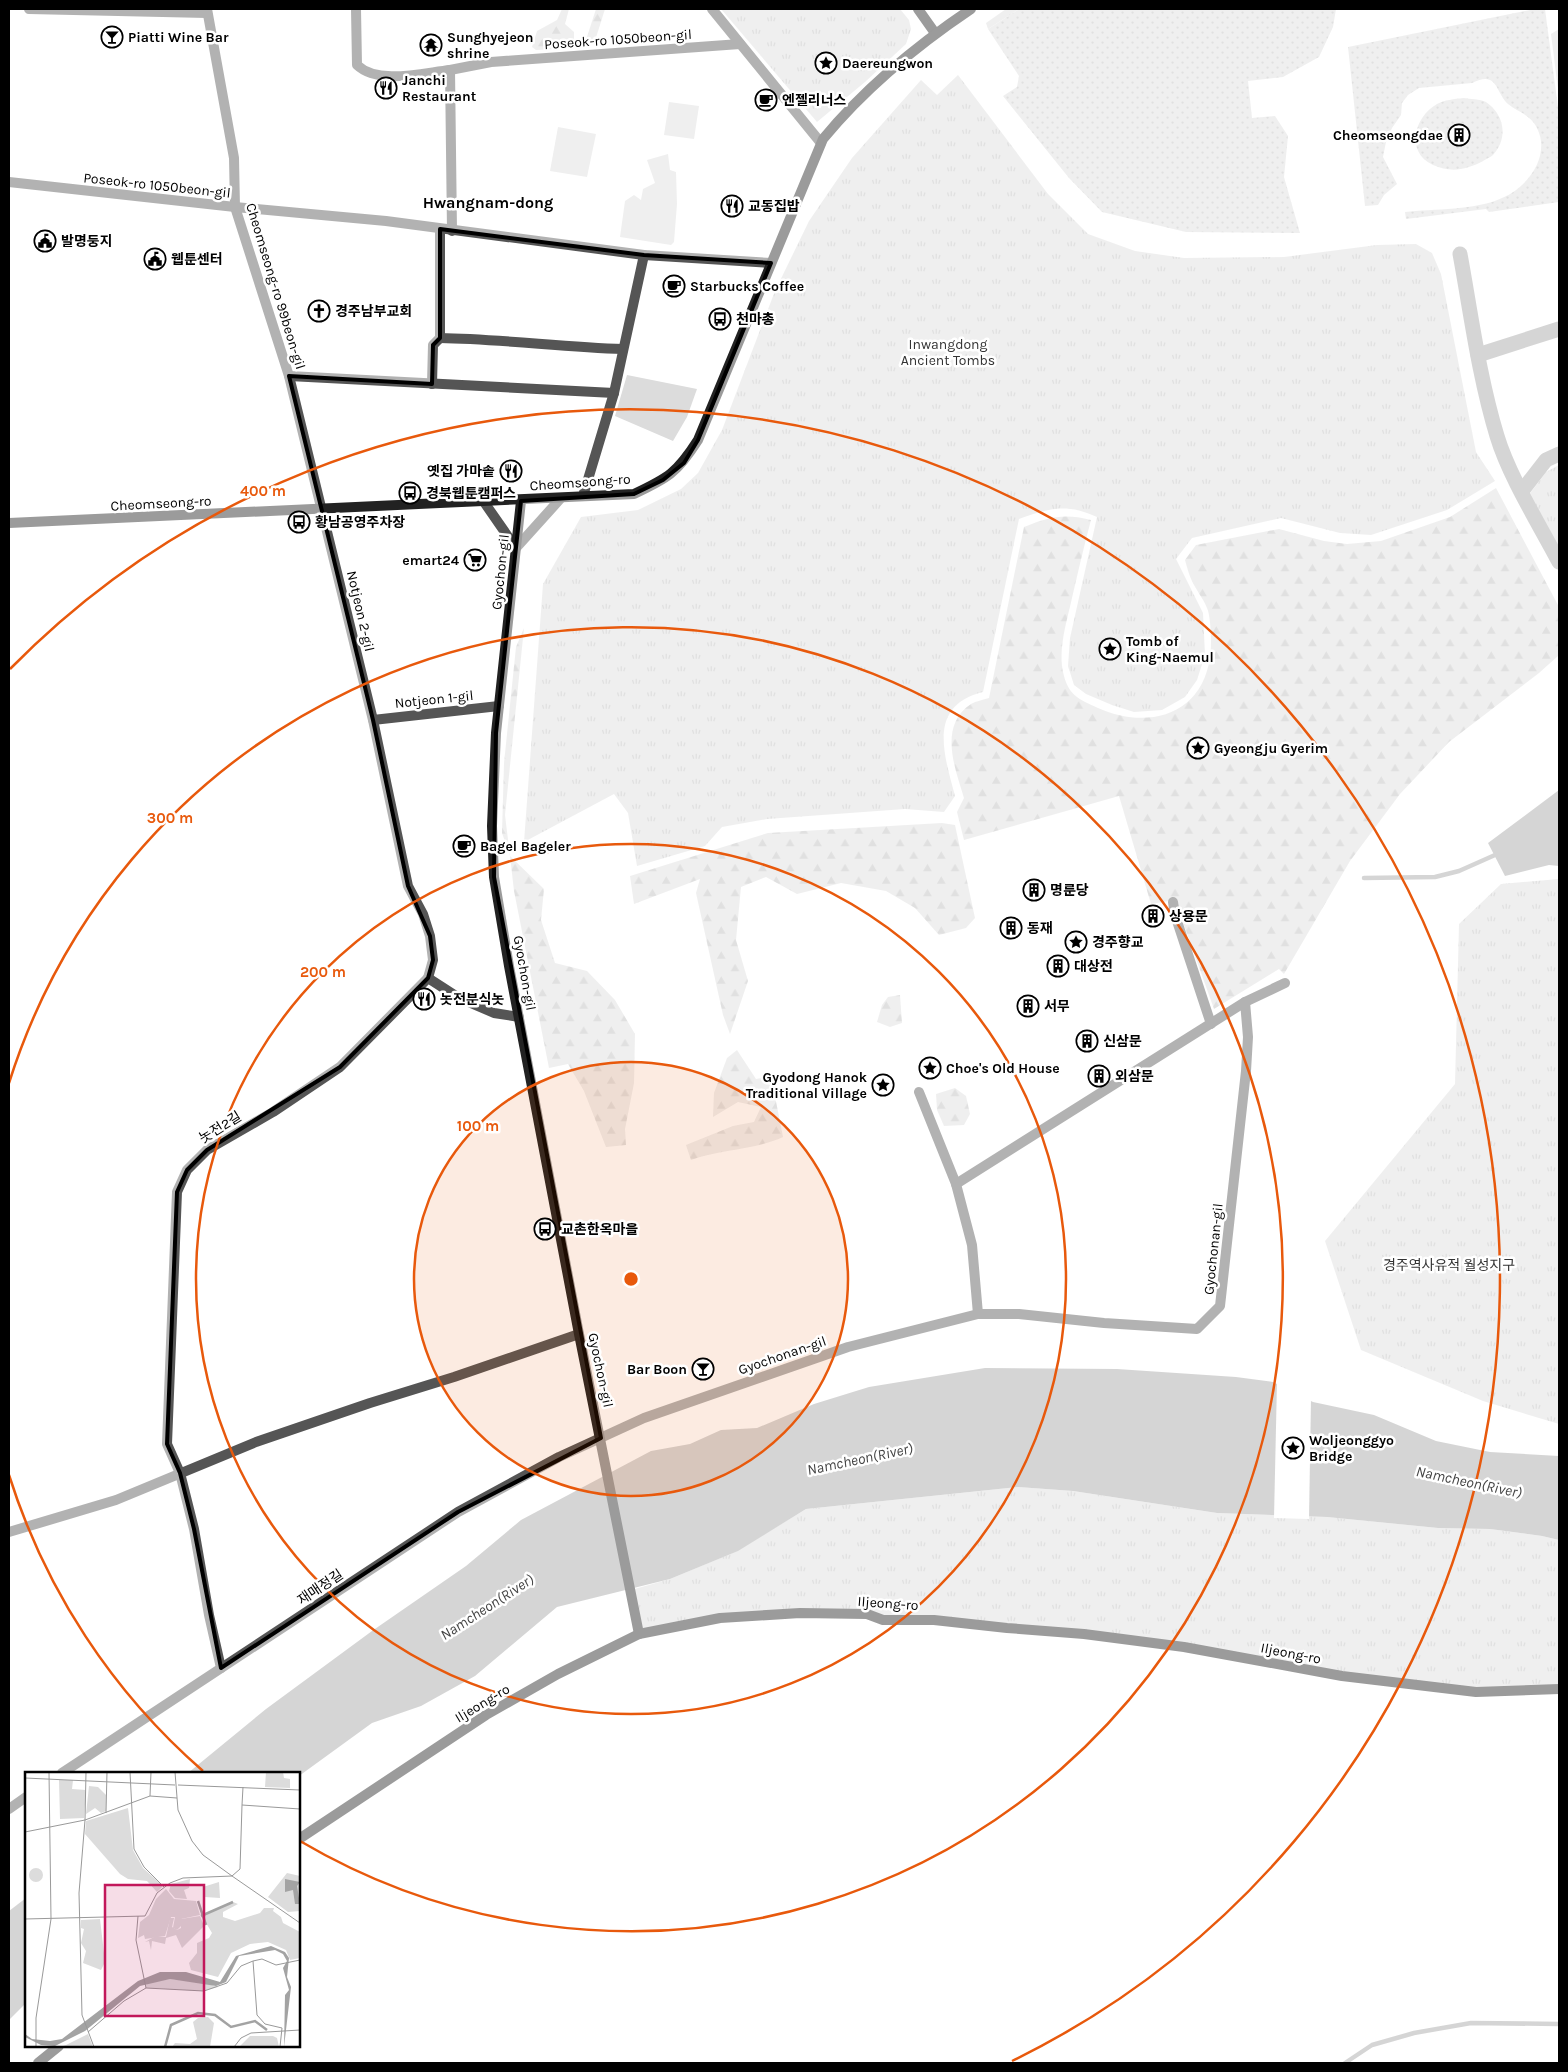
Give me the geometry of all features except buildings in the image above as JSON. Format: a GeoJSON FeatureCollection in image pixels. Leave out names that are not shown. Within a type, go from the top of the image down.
{"type":"FeatureCollection","features":[{"type":"Feature","properties":{"kind":"street"},"geometry":{"type":"LineString","coordinates":[[29,9],[207,11]]}},
{"type":"Feature","properties":{"kind":"street","name":"Poseok-ro 1050beon-gil"},"geometry":{"type":"LineString","coordinates":[[356,9],[357,65],[363,71],[380,77],[450,70],[491,62],[740,44]]}},
{"type":"Feature","properties":{"kind":"street"},"geometry":{"type":"LineString","coordinates":[[712,9],[821,143]]}},
{"type":"Feature","properties":{"kind":"street"},"geometry":{"type":"LineString","coordinates":[[918,9],[935,33]]}},
{"type":"Feature","properties":{"kind":"street","name":"Cheomseong-ro"},"geometry":{"type":"LineString","coordinates":[[9,523],[634,494],[663,480],[684,463],[698,440],[821,143],[844,113],[878,80],[935,33],[971,9]]}},
{"type":"Feature","properties":{"kind":"street","name":"Cheomseong-ro 99beon-gil"},"geometry":{"type":"LineString","coordinates":[[207,11],[234,158],[235,208],[289,376],[323,509]]}},
{"type":"Feature","properties":{"kind":"street"},"geometry":{"type":"LineString","coordinates":[[450,70],[452,231]]}},
{"type":"Feature","properties":{"kind":"street","name":"Poseok-ro 1050beon-gil"},"geometry":{"type":"LineString","coordinates":[[9,182],[235,208],[386,221],[644,255],[771,263]]}},
{"type":"Feature","properties":{"kind":"street"},"geometry":{"type":"LineString","coordinates":[[432,384],[433,345],[440,338],[440,229]]}},
{"type":"Feature","properties":{"kind":"street"},"geometry":{"type":"LineString","coordinates":[[583,496],[614,393],[644,255]]}},
{"type":"Feature","properties":{"kind":"street"},"geometry":{"type":"LineString","coordinates":[[440,338],[498,339],[585,348],[623,349]]}},
{"type":"Feature","properties":{"kind":"street"},"geometry":{"type":"LineString","coordinates":[[289,376],[614,393]]}},
{"type":"Feature","properties":{"kind":"street"},"geometry":{"type":"LineString","coordinates":[[484,502],[516,548],[562,498]]}},
{"type":"Feature","properties":{"kind":"street","name":"Gyochon-gil"},"geometry":{"type":"LineString","coordinates":[[521,500],[499,706],[492,826],[494,877],[579,1334],[639,1634]]}},
{"type":"Feature","properties":{"kind":"street","name":"Notjeon 2-gil"},"geometry":{"type":"LineString","coordinates":[[323,509],[373,720],[408,886],[423,914],[430,936],[433,960],[428,978]]}},
{"type":"Feature","properties":{"kind":"street","name":"Notjeon 1-gil"},"geometry":{"type":"LineString","coordinates":[[373,720],[499,706]]}},
{"type":"Feature","properties":{"kind":"street"},"geometry":{"type":"LineString","coordinates":[[1173,902],[1175,915],[1212,1024]]}},
{"type":"Feature","properties":{"kind":"street"},"geometry":{"type":"LineString","coordinates":[[428,978],[459,998],[494,1013],[519,1017]]}},
{"type":"Feature","properties":{"kind":"street","name":"놋전2길"},"geometry":{"type":"LineString","coordinates":[[222,1668],[209,1615],[194,1529],[180,1473],[167,1444],[178,1192],[188,1170],[207,1150],[273,1112],[340,1067],[428,978]]}},
{"type":"Feature","properties":{"kind":"street"},"geometry":{"type":"LineString","coordinates":[[956,1184],[1245,1002],[1285,983]]}},
{"type":"Feature","properties":{"kind":"street","name":"Gyochonan-gil"},"geometry":{"type":"LineString","coordinates":[[601,1442],[644,1418],[848,1347],[978,1314],[1019,1314],[1114,1324],[1197,1329],[1220,1306],[1246,1071],[1248,1037],[1245,1002]]}},
{"type":"Feature","properties":{"kind":"street"},"geometry":{"type":"LineString","coordinates":[[919,1092],[956,1184],[972,1245],[978,1314]]}},
{"type":"Feature","properties":{"kind":"street"},"geometry":{"type":"LineString","coordinates":[[9,1532],[116,1500],[256,1442],[579,1334]]}},
{"type":"Feature","properties":{"kind":"street","name":"재매정길"},"geometry":{"type":"LineString","coordinates":[[64,1772],[458,1512],[559,1457],[601,1442]]}},
{"type":"Feature","properties":{"kind":"street","name":"Iljeong-ro"},"geometry":{"type":"LineString","coordinates":[[300,1838],[486,1715],[558,1674],[639,1634],[720,1618],[800,1613],[867,1614],[883,1620],[934,1620],[1084,1634],[1184,1647],[1342,1676],[1476,1692],[1559,1689]]}},
{"type":"Feature","properties":{"kind":"street"},"geometry":{"type":"LineString","coordinates":[[9,1809],[25,1798]]}},
{"type":"Feature","properties":{"kind":"street"},"geometry":{"type":"LineString","coordinates":[[38,2063],[58,2047]]}},
{"type":"Feature","properties":{"kind":"highlighted area"},"geometry":{"type":"Polygon","coordinates":[[[440,229],[644,255],[771,263],[698,440],[684,463],[663,480],[634,494],[521,501],[496,733],[494,877],[601,1438],[458,1512],[221,1668],[194,1529],[180,1473],[167,1444],[177,1192],[187,1170],[207,1150],[340,1067],[428,978],[433,960],[430,936],[408,886],[373,720],[289,376],[432,384],[433,345],[440,338],[440,229]]]}},
{"type":"Feature","properties":{"kind":"green space"},"geometry":{"type":"Polygon","coordinates":[[[562,9],[569,9],[565,24],[574,32],[574,44],[560,49],[536,50],[532,47],[537,31],[557,20],[562,9]]]}},
{"type":"Feature","properties":{"kind":"green space"},"geometry":{"type":"Polygon","coordinates":[[[596,9],[605,9],[594,44],[584,46],[596,9]]]}},
{"type":"Feature","properties":{"kind":"green space","name":"Daereungwon"},"geometry":{"type":"Polygon","coordinates":[[[721,9],[900,9],[909,20],[911,29],[906,44],[865,82],[817,122],[721,9]]]}},
{"type":"Feature","properties":{"kind":"green space"},"geometry":{"type":"Polygon","coordinates":[[[1006,9],[1019,9],[988,29],[986,23],[1006,9]]]}},
{"type":"Feature","properties":{"kind":"green space"},"geometry":{"type":"Polygon","coordinates":[[[1019,9],[1336,9],[1333,27],[1319,57],[1283,77],[1248,81],[1252,118],[1275,116],[1288,136],[1284,177],[1300,233],[1186,232],[1102,212],[1069,178],[1003,96],[1017,87],[1019,76],[988,29],[1019,9]]]}},
{"type":"Feature","properties":{"kind":"green space"},"geometry":{"type":"Polygon","coordinates":[[[1535,9],[1545,9],[1559,115],[1559,202],[1489,212],[1486,209],[1406,219],[1405,212],[1468,207],[1492,202],[1512,193],[1535,169],[1541,149],[1541,139],[1537,128],[1528,117],[1508,104],[1495,84],[1487,79],[1472,83],[1419,88],[1408,95],[1402,103],[1401,115],[1392,128],[1386,142],[1383,157],[1397,184],[1384,195],[1378,205],[1365,206],[1348,47],[1535,9]]]}},
{"type":"Feature","properties":{"kind":"green space"},"geometry":{"type":"Polygon","coordinates":[[[1559,29],[1559,97],[1551,34],[1559,29]]]}},
{"type":"Feature","properties":{"kind":"green space","name":"Inwangdong Ancient Tombs"},"geometry":{"type":"Polygon","coordinates":[[[958,75],[1048,194],[1088,234],[1135,251],[1184,258],[1284,257],[1377,245],[1416,244],[1432,253],[1441,274],[1476,452],[1495,481],[1447,510],[1371,535],[1340,533],[1281,518],[1192,538],[1176,559],[1203,613],[1205,655],[1197,680],[1185,697],[1162,710],[1134,712],[1086,694],[1074,685],[1068,666],[1070,638],[1097,517],[1076,510],[1058,509],[1040,512],[1019,519],[983,692],[965,699],[953,708],[947,720],[944,748],[955,796],[944,812],[905,809],[767,819],[722,827],[705,846],[637,866],[628,813],[614,794],[524,842],[543,584],[581,517],[638,510],[681,489],[698,473],[722,430],[775,291],[809,221],[852,158],[921,80],[937,95],[958,75]]]}},
{"type":"Feature","properties":{"kind":"green space"},"geometry":{"type":"Polygon","coordinates":[[[1463,98],[1486,102],[1497,113],[1503,134],[1498,148],[1493,155],[1477,164],[1464,168],[1452,170],[1433,165],[1424,159],[1419,152],[1416,143],[1418,126],[1429,110],[1437,104],[1463,98]]]}},
{"type":"Feature","properties":{"kind":"green space"},"geometry":{"type":"Polygon","coordinates":[[[669,102],[699,106],[694,139],[664,135],[669,102]]]}},
{"type":"Feature","properties":{"kind":"green space"},"geometry":{"type":"Polygon","coordinates":[[[558,127],[596,134],[587,177],[550,171],[558,127]]]}},
{"type":"Feature","properties":{"kind":"green space"},"geometry":{"type":"Polygon","coordinates":[[[668,154],[670,170],[676,172],[677,204],[674,242],[671,245],[620,237],[625,201],[634,195],[641,200],[643,189],[655,183],[647,160],[668,154]]]}},
{"type":"Feature","properties":{"kind":"green space"},"geometry":{"type":"Polygon","coordinates":[[[627,375],[697,389],[687,417],[673,441],[615,416],[627,375]]]}},
{"type":"Feature","properties":{"kind":"green space"},"geometry":{"type":"Polygon","coordinates":[[[1559,465],[1559,551],[1528,496],[1546,472],[1559,465]]]}},
{"type":"Feature","properties":{"kind":"green space","name":"Gyeongju Gyerim"},"geometry":{"type":"Polygon","coordinates":[[[1496,488],[1559,607],[1558,656],[1539,673],[1449,742],[1400,794],[1350,861],[1284,974],[1279,969],[1214,1009],[1175,900],[1151,904],[1119,796],[964,840],[957,812],[964,798],[954,761],[952,736],[955,724],[961,713],[971,704],[989,698],[1024,527],[1057,517],[1091,520],[1064,635],[1062,663],[1065,680],[1075,695],[1098,708],[1117,715],[1135,718],[1153,717],[1169,713],[1184,705],[1196,693],[1205,677],[1210,657],[1211,632],[1208,612],[1191,579],[1185,560],[1196,545],[1279,529],[1324,541],[1347,544],[1381,541],[1450,517],[1496,488]]]}},
{"type":"Feature","properties":{"kind":"green space"},"geometry":{"type":"Polygon","coordinates":[[[524,628],[505,815],[510,856],[502,833],[504,763],[516,647],[524,628]]]}},
{"type":"Feature","properties":{"kind":"green space"},"geometry":{"type":"Polygon","coordinates":[[[942,823],[955,825],[975,918],[966,928],[939,935],[915,908],[886,891],[841,883],[797,894],[766,877],[741,887],[736,940],[748,981],[730,1034],[723,1015],[696,893],[700,879],[634,904],[630,876],[768,833],[942,823]]]}},
{"type":"Feature","properties":{"kind":"green space"},"geometry":{"type":"Polygon","coordinates":[[[510,856],[544,889],[541,920],[555,963],[587,971],[615,1000],[635,1034],[634,1083],[625,1129],[626,1145],[606,1147],[584,1091],[568,1064],[549,1068],[514,891],[510,856]]]}},
{"type":"Feature","properties":{"kind":"green space","name":"경주역사유적 월성지구"},"geometry":{"type":"Polygon","coordinates":[[[1559,879],[1559,1424],[1483,1401],[1361,1350],[1325,1241],[1455,1084],[1459,924],[1501,884],[1559,879]]]}},
{"type":"Feature","properties":{"kind":"green space"},"geometry":{"type":"Polygon","coordinates":[[[900,995],[902,1023],[890,1027],[877,1022],[882,1005],[888,997],[900,995]]]}},
{"type":"Feature","properties":{"kind":"green space"},"geometry":{"type":"Polygon","coordinates":[[[737,1050],[756,1079],[771,1076],[783,1137],[761,1145],[702,1156],[691,1160],[686,1145],[733,1126],[754,1122],[761,1107],[738,1102],[713,1117],[714,1093],[727,1058],[737,1050]]]}},
{"type":"Feature","properties":{"kind":"green space"},"geometry":{"type":"Polygon","coordinates":[[[955,1088],[966,1096],[970,1114],[964,1125],[944,1126],[937,1110],[936,1094],[955,1088]]]}},
{"type":"Feature","properties":{"kind":"green space"},"geometry":{"type":"Polygon","coordinates":[[[1018,1487],[1073,1491],[1217,1513],[1327,1517],[1438,1528],[1490,1529],[1559,1540],[1559,1689],[1476,1692],[1105,1636],[800,1613],[720,1618],[639,1634],[631,1590],[670,1579],[735,1552],[806,1509],[1018,1487]]]}},
{"type":"Feature","properties":{"kind":"water"},"geometry":{"type":"Polygon","coordinates":[[[1559,790],[1559,866],[1549,865],[1505,876],[1488,843],[1559,790]]]}},
{"type":"Feature","properties":{"kind":"water","name":"Namcheon(River)"},"geometry":{"type":"Polygon","coordinates":[[[985,1368],[1117,1369],[1236,1377],[1273,1382],[1313,1402],[1374,1415],[1436,1441],[1490,1452],[1559,1456],[1559,1540],[1490,1529],[1438,1528],[1327,1517],[1217,1513],[1073,1491],[1018,1487],[806,1509],[738,1551],[670,1579],[557,1607],[475,1676],[421,1706],[372,1723],[300,1775],[300,1772],[189,1772],[266,1709],[372,1631],[466,1566],[521,1520],[651,1451],[690,1444],[721,1430],[757,1428],[814,1404],[869,1387],[985,1368]]]}},
{"type":"Feature","properties":{"kind":"water"},"geometry":{"type":"Polygon","coordinates":[[[25,1899],[25,2004],[9,2020],[9,1911],[25,1899]]]}},
{"type":"Feature","properties":{"kind":"pier","name":"Woljeonggyo Bridge"},"geometry":{"type":"Polygon","coordinates":[[[1277,1382],[1311,1398],[1309,1519],[1274,1518],[1277,1382]]]}},
{"type":"Feature","properties":{"kind":"waterway"},"geometry":{"type":"LineString","coordinates":[[1460,254],[1480,368],[1497,436],[1509,467],[1559,562]]}},
{"type":"Feature","properties":{"kind":"waterway"},"geometry":{"type":"LineString","coordinates":[[1478,355],[1559,329]]}},
{"type":"Feature","properties":{"kind":"waterway"},"geometry":{"type":"LineString","coordinates":[[1522,491],[1546,460],[1559,454]]}},
{"type":"Feature","properties":{"kind":"waterway"},"geometry":{"type":"LineString","coordinates":[[1364,878],[1435,877],[1459,871],[1495,855]]}},
{"type":"Feature","properties":{"kind":"waterway"},"geometry":{"type":"LineString","coordinates":[[1345,2063],[1372,2045],[1414,2033],[1471,2023],[1559,2024]]}},
{"type":"Feature","properties":{"kind":"place","name":"Piatti Wine Bar"},"geometry":{"type":"Point","coordinates":[112,37]}},
{"type":"Feature","properties":{"kind":"place","name":"Sunghyejeon shrine"},"geometry":{"type":"Point","coordinates":[431,45]}},
{"type":"Feature","properties":{"kind":"place","name":"Daereungwon"},"geometry":{"type":"Point","coordinates":[826,63]}},
{"type":"Feature","properties":{"kind":"place","name":"Janchi Restaurant"},"geometry":{"type":"Point","coordinates":[386,88]}},
{"type":"Feature","properties":{"kind":"place","name":"엔젤리너스"},"geometry":{"type":"Point","coordinates":[766,100]}},
{"type":"Feature","properties":{"kind":"place","name":"Cheomseongdae"},"geometry":{"type":"Point","coordinates":[1459,135]}},
{"type":"Feature","properties":{"kind":"place","name":"교동집밥"},"geometry":{"type":"Point","coordinates":[732,206]}},
{"type":"Feature","properties":{"kind":"place","name":"발명둥지"},"geometry":{"type":"Point","coordinates":[45,241]}},
{"type":"Feature","properties":{"kind":"place","name":"웹툰센터"},"geometry":{"type":"Point","coordinates":[155,259]}},
{"type":"Feature","properties":{"kind":"place","name":"Starbucks Coffee"},"geometry":{"type":"Point","coordinates":[674,286]}},
{"type":"Feature","properties":{"kind":"place","name":"경주남부교회"},"geometry":{"type":"Point","coordinates":[319,311]}},
{"type":"Feature","properties":{"kind":"place","name":"천마총"},"geometry":{"type":"Point","coordinates":[720,319]}},
{"type":"Feature","properties":{"kind":"place","name":"옛집 가마솥"},"geometry":{"type":"Point","coordinates":[511,471]}},
{"type":"Feature","properties":{"kind":"place","name":"경북웹툰캠퍼스"},"geometry":{"type":"Point","coordinates":[410,493]}},
{"type":"Feature","properties":{"kind":"place","name":"황남공영주차장"},"geometry":{"type":"Point","coordinates":[299,522]}},
{"type":"Feature","properties":{"kind":"place","name":"emart24"},"geometry":{"type":"Point","coordinates":[475,560]}},
{"type":"Feature","properties":{"kind":"place","name":"Tomb of King-Naemul"},"geometry":{"type":"Point","coordinates":[1110,649]}},
{"type":"Feature","properties":{"kind":"place","name":"Gyeongju Gyerim"},"geometry":{"type":"Point","coordinates":[1198,748]}},
{"type":"Feature","properties":{"kind":"place","name":"Bagel Bageler"},"geometry":{"type":"Point","coordinates":[464,846]}},
{"type":"Feature","properties":{"kind":"place","name":"명룬당"},"geometry":{"type":"Point","coordinates":[1034,890]}},
{"type":"Feature","properties":{"kind":"place","name":"상용문"},"geometry":{"type":"Point","coordinates":[1153,916]}},
{"type":"Feature","properties":{"kind":"place","name":"동재"},"geometry":{"type":"Point","coordinates":[1011,928]}},
{"type":"Feature","properties":{"kind":"place","name":"경주향교"},"geometry":{"type":"Point","coordinates":[1076,942]}},
{"type":"Feature","properties":{"kind":"place","name":"대상전"},"geometry":{"type":"Point","coordinates":[1058,966]}},
{"type":"Feature","properties":{"kind":"place","name":"놋전분식놋"},"geometry":{"type":"Point","coordinates":[424,999]}},
{"type":"Feature","properties":{"kind":"place","name":"서무"},"geometry":{"type":"Point","coordinates":[1028,1006]}},
{"type":"Feature","properties":{"kind":"place","name":"신삼문"},"geometry":{"type":"Point","coordinates":[1087,1041]}},
{"type":"Feature","properties":{"kind":"place","name":"Choe's Old House"},"geometry":{"type":"Point","coordinates":[930,1068]}},
{"type":"Feature","properties":{"kind":"place","name":"외삼문"},"geometry":{"type":"Point","coordinates":[1099,1076]}},
{"type":"Feature","properties":{"kind":"place","name":"Gyodong Hanok Traditional Village"},"geometry":{"type":"Point","coordinates":[883,1085]}},
{"type":"Feature","properties":{"kind":"place","name":"교촌한옥마을"},"geometry":{"type":"Point","coordinates":[545,1229]}},
{"type":"Feature","properties":{"kind":"place","name":"Bar Boon"},"geometry":{"type":"Point","coordinates":[703,1369]}},
{"type":"Feature","properties":{"kind":"place","name":"Woljeonggyo Bridge"},"geometry":{"type":"Point","coordinates":[1293,1448]}},
{"type":"Feature","properties":{"kind":"district","name":"Hwangnam-dong"},"geometry":{"type":"Point","coordinates":[488,202]}}]}
